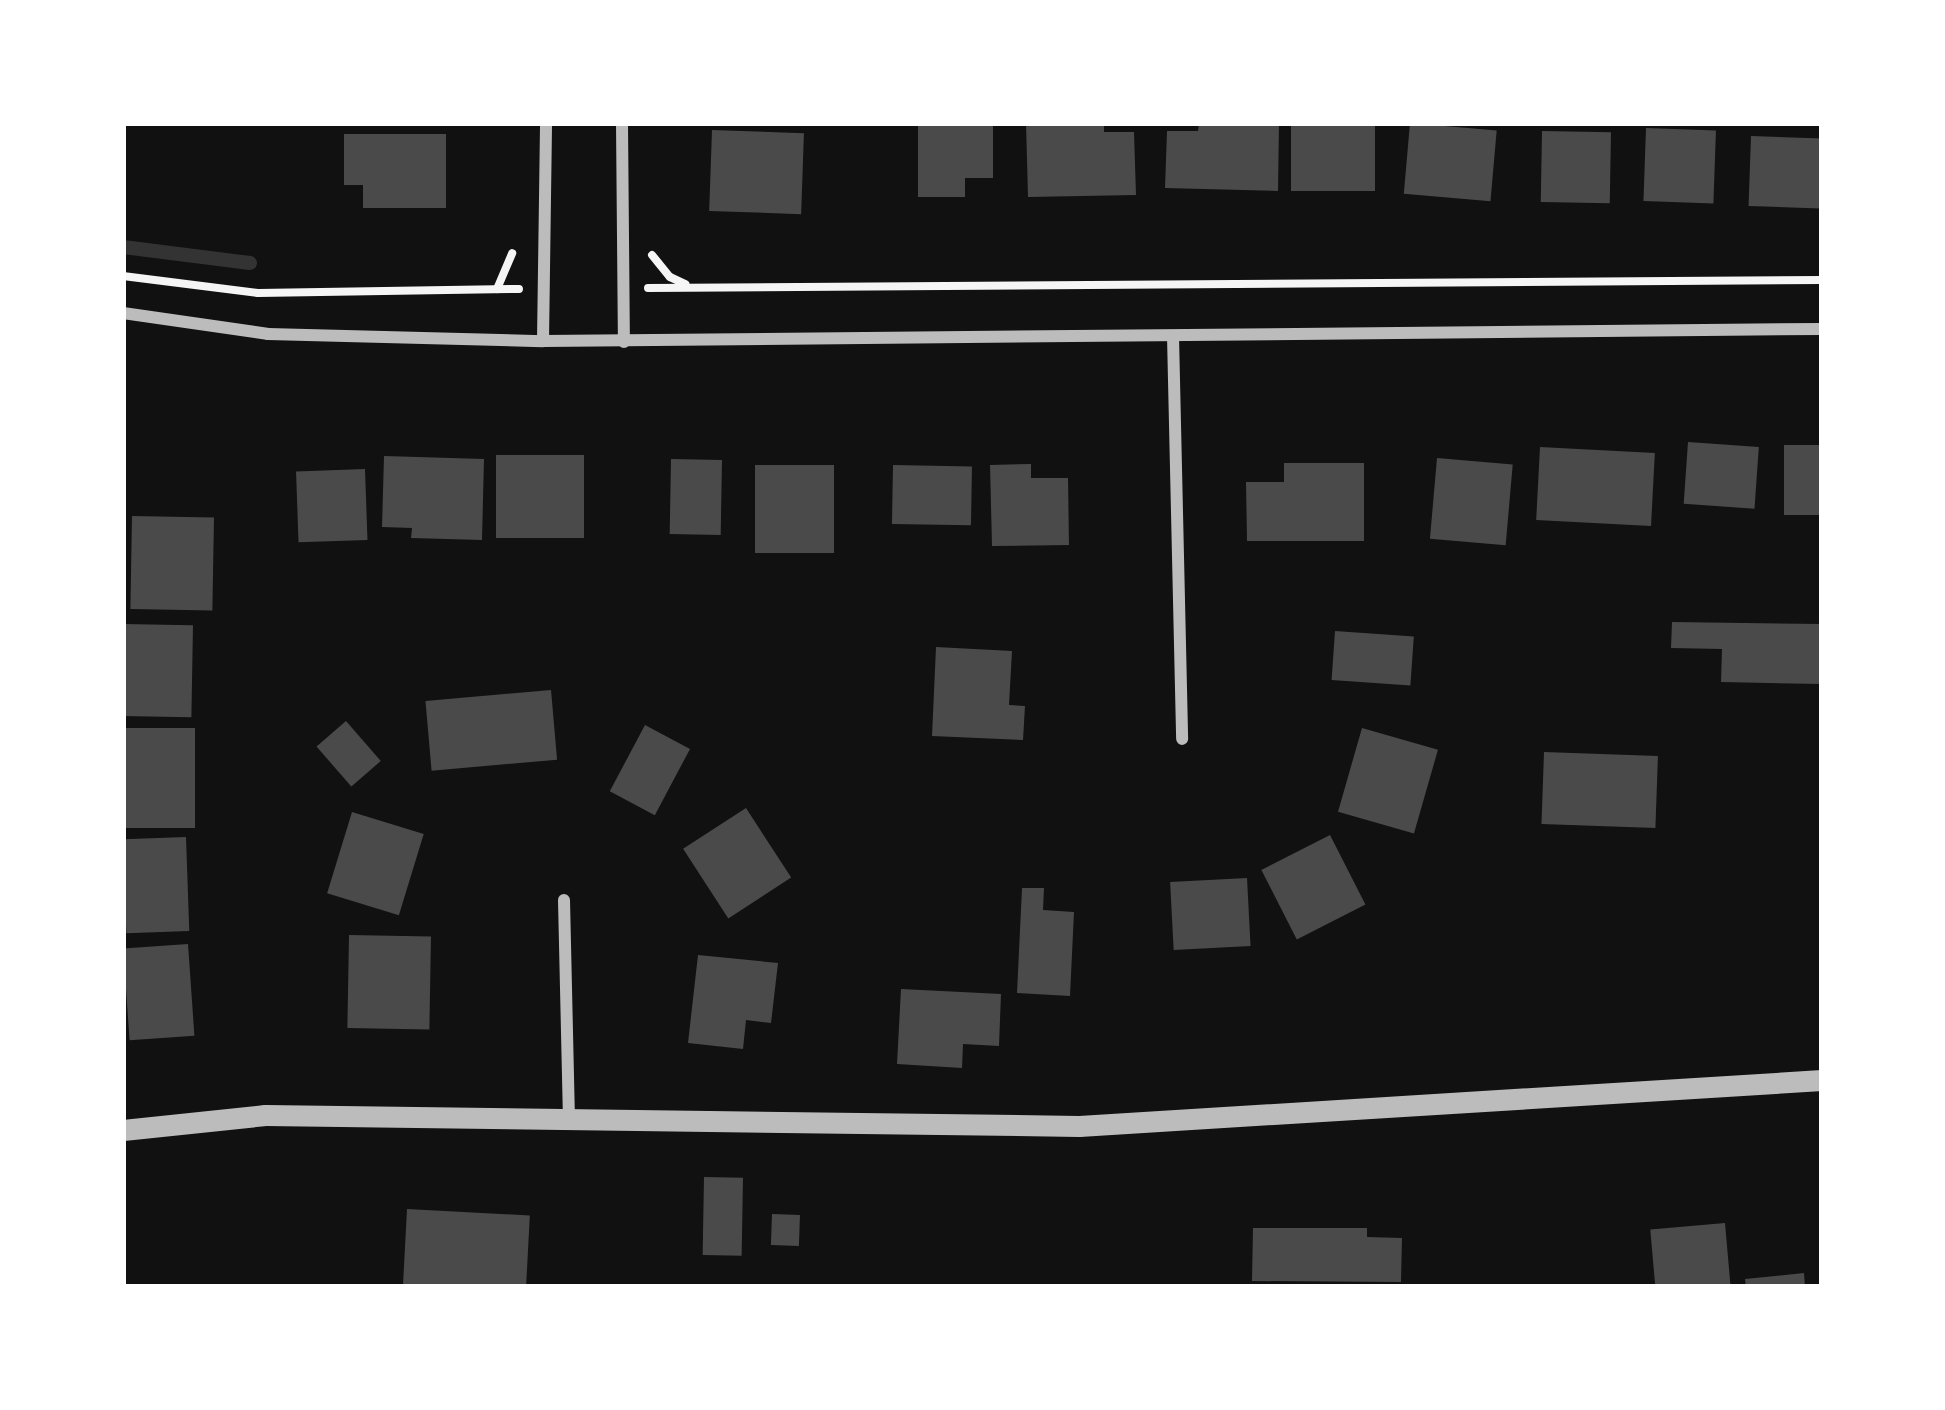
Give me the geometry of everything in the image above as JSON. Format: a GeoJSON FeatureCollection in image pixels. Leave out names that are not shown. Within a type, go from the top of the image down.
{"type":"FeatureCollection","features":[{"type":"Feature","properties":{"kind":"street"},"geometry":{"type":"LineString","coordinates":[[543,341],[547,123]]}},
{"type":"Feature","properties":{"kind":"street"},"geometry":{"type":"LineString","coordinates":[[622,123],[624,342]]}},
{"type":"Feature","properties":{"kind":"street"},"geometry":{"type":"LineString","coordinates":[[123,333],[127,313],[268,334],[624,342],[1822,328]]}},
{"type":"Feature","properties":{"kind":"street"},"geometry":{"type":"LineString","coordinates":[[1173,336],[1182,739]]}},
{"type":"Feature","properties":{"kind":"street"},"geometry":{"type":"LineString","coordinates":[[564,900],[569,1119]]}},
{"type":"Feature","properties":{"kind":"street"},"geometry":{"type":"LineString","coordinates":[[123,1130],[265,1115],[1079,1126],[1822,1080]]}},
{"type":"Feature","properties":{"kind":"path"},"geometry":{"type":"LineString","coordinates":[[123,276],[258,293],[545,289]]}},
{"type":"Feature","properties":{"kind":"path"},"geometry":{"type":"LineString","coordinates":[[623,288],[1822,280]]}},
{"type":"Feature","properties":{"kind":"building"},"geometry":{"type":"Polygon","coordinates":[[[918,123],[993,123],[993,178],[965,178],[965,197],[918,197],[918,123]]]}},
{"type":"Feature","properties":{"kind":"building"},"geometry":{"type":"Polygon","coordinates":[[[1026,123],[1104,123],[1104,132],[1134,132],[1136,195],[1028,197],[1026,123]]]}},
{"type":"Feature","properties":{"kind":"building"},"geometry":{"type":"Polygon","coordinates":[[[1199,123],[1279,123],[1278,191],[1165,188],[1167,131],[1198,131],[1199,123]]]}},
{"type":"Feature","properties":{"kind":"building"},"geometry":{"type":"Polygon","coordinates":[[[1291,123],[1375,123],[1375,191],[1291,191],[1291,123]]]}},
{"type":"Feature","properties":{"kind":"building"},"geometry":{"type":"Polygon","coordinates":[[[1410,123],[1497,131],[1490,201],[1404,194],[1410,123]]]}},
{"type":"Feature","properties":{"kind":"building"},"geometry":{"type":"Polygon","coordinates":[[[1646,128],[1716,130],[1713,203],[1643,201],[1646,128]]]}},
{"type":"Feature","properties":{"kind":"building"},"geometry":{"type":"Polygon","coordinates":[[[712,130],[804,133],[801,214],[709,211],[712,130]]]}},
{"type":"Feature","properties":{"kind":"building"},"geometry":{"type":"Polygon","coordinates":[[[1542,131],[1611,132],[1610,203],[1541,202],[1542,131]]]}},
{"type":"Feature","properties":{"kind":"building"},"geometry":{"type":"Polygon","coordinates":[[[344,134],[446,134],[446,208],[363,208],[363,185],[344,185],[344,134]]]}},
{"type":"Feature","properties":{"kind":"building"},"geometry":{"type":"Polygon","coordinates":[[[1751,136],[1822,138],[1820,208],[1749,206],[1751,136]]]}},
{"type":"Feature","properties":{"kind":"building"},"geometry":{"type":"Polygon","coordinates":[[[1688,442],[1759,447],[1755,509],[1684,504],[1688,442]]]}},
{"type":"Feature","properties":{"kind":"building"},"geometry":{"type":"Polygon","coordinates":[[[1784,445],[1822,445],[1822,515],[1784,515],[1784,445]]]}},
{"type":"Feature","properties":{"kind":"building"},"geometry":{"type":"Polygon","coordinates":[[[1540,447],[1655,453],[1651,526],[1536,520],[1540,447]]]}},
{"type":"Feature","properties":{"kind":"building"},"geometry":{"type":"Polygon","coordinates":[[[496,455],[584,455],[584,538],[496,538],[496,455]]]}},
{"type":"Feature","properties":{"kind":"building"},"geometry":{"type":"Polygon","coordinates":[[[384,456],[484,459],[482,540],[411,538],[412,528],[382,527],[384,456]]]}},
{"type":"Feature","properties":{"kind":"building"},"geometry":{"type":"Polygon","coordinates":[[[1437,458],[1513,465],[1506,545],[1430,539],[1437,458]]]}},
{"type":"Feature","properties":{"kind":"building"},"geometry":{"type":"Polygon","coordinates":[[[671,459],[722,460],[721,535],[670,534],[671,459]]]}},
{"type":"Feature","properties":{"kind":"building"},"geometry":{"type":"Polygon","coordinates":[[[1284,463],[1364,463],[1364,541],[1247,541],[1246,482],[1284,482],[1284,463]]]}},
{"type":"Feature","properties":{"kind":"building"},"geometry":{"type":"Polygon","coordinates":[[[1031,464],[1031,478],[1068,478],[1069,545],[992,546],[990,465],[1031,464]]]}},
{"type":"Feature","properties":{"kind":"building"},"geometry":{"type":"Polygon","coordinates":[[[755,465],[834,465],[834,553],[755,553],[755,465]]]}},
{"type":"Feature","properties":{"kind":"building"},"geometry":{"type":"Polygon","coordinates":[[[893,465],[972,466],[971,525],[892,524],[893,465]]]}},
{"type":"Feature","properties":{"kind":"building"},"geometry":{"type":"Polygon","coordinates":[[[365,469],[367,540],[299,542],[296,471],[365,469]]]}},
{"type":"Feature","properties":{"kind":"building"},"geometry":{"type":"Polygon","coordinates":[[[132,516],[214,517],[212,610],[130,609],[132,516]]]}},
{"type":"Feature","properties":{"kind":"building"},"geometry":{"type":"Polygon","coordinates":[[[1672,622],[1822,624],[1822,684],[1721,682],[1722,649],[1671,648],[1672,622]]]}},
{"type":"Feature","properties":{"kind":"building"},"geometry":{"type":"Polygon","coordinates":[[[123,624],[193,625],[191,717],[123,716],[123,624]]]}},
{"type":"Feature","properties":{"kind":"building"},"geometry":{"type":"Polygon","coordinates":[[[1335,631],[1414,637],[1410,685],[1332,680],[1335,631]]]}},
{"type":"Feature","properties":{"kind":"building"},"geometry":{"type":"Polygon","coordinates":[[[936,647],[1012,651],[1009,705],[1025,706],[1023,740],[932,736],[936,647]]]}},
{"type":"Feature","properties":{"kind":"building"},"geometry":{"type":"Polygon","coordinates":[[[551,690],[557,760],[432,771],[425,701],[551,690]]]}},
{"type":"Feature","properties":{"kind":"building"},"geometry":{"type":"Polygon","coordinates":[[[346,721],[381,761],[351,787],[317,747],[346,721]]]}},
{"type":"Feature","properties":{"kind":"building"},"geometry":{"type":"Polygon","coordinates":[[[645,725],[690,749],[655,815],[610,791],[645,725]]]}},
{"type":"Feature","properties":{"kind":"building"},"geometry":{"type":"Polygon","coordinates":[[[123,728],[195,728],[195,828],[123,828],[123,728]]]}},
{"type":"Feature","properties":{"kind":"building"},"geometry":{"type":"Polygon","coordinates":[[[1362,728],[1438,750],[1414,833],[1338,812],[1362,728]]]}},
{"type":"Feature","properties":{"kind":"building"},"geometry":{"type":"Polygon","coordinates":[[[1544,752],[1658,756],[1655,828],[1541,824],[1544,752]]]}},
{"type":"Feature","properties":{"kind":"building"},"geometry":{"type":"Polygon","coordinates":[[[746,808],[791,878],[728,918],[683,849],[746,808]]]}},
{"type":"Feature","properties":{"kind":"building"},"geometry":{"type":"Polygon","coordinates":[[[352,812],[424,834],[399,915],[327,893],[352,812]]]}},
{"type":"Feature","properties":{"kind":"building"},"geometry":{"type":"Polygon","coordinates":[[[1330,835],[1365,904],[1297,939],[1261,870],[1330,835]]]}},
{"type":"Feature","properties":{"kind":"building"},"geometry":{"type":"Polygon","coordinates":[[[186,837],[189,931],[126,933],[123,839],[186,837]]]}},
{"type":"Feature","properties":{"kind":"building"},"geometry":{"type":"Polygon","coordinates":[[[1247,878],[1251,946],[1174,950],[1170,882],[1247,878]]]}},
{"type":"Feature","properties":{"kind":"building"},"geometry":{"type":"Polygon","coordinates":[[[1022,888],[1044,888],[1043,910],[1074,912],[1070,996],[1017,993],[1022,888]]]}},
{"type":"Feature","properties":{"kind":"building"},"geometry":{"type":"Polygon","coordinates":[[[349,935],[431,936],[429,1029],[347,1028],[349,935]]]}},
{"type":"Feature","properties":{"kind":"building"},"geometry":{"type":"Polygon","coordinates":[[[188,944],[194,1036],[130,1040],[123,949],[188,944]]]}},
{"type":"Feature","properties":{"kind":"building"},"geometry":{"type":"Polygon","coordinates":[[[698,955],[778,963],[771,1023],[746,1020],[743,1049],[688,1043],[698,955]]]}},
{"type":"Feature","properties":{"kind":"building"},"geometry":{"type":"Polygon","coordinates":[[[901,989],[1001,994],[999,1046],[963,1044],[962,1068],[897,1064],[901,989]]]}},
{"type":"Feature","properties":{"kind":"building"},"geometry":{"type":"Polygon","coordinates":[[[704,1177],[743,1178],[742,1256],[703,1255],[704,1177]]]}},
{"type":"Feature","properties":{"kind":"building"},"geometry":{"type":"Polygon","coordinates":[[[407,1209],[530,1215],[526,1287],[403,1287],[407,1209]]]}},
{"type":"Feature","properties":{"kind":"building"},"geometry":{"type":"Polygon","coordinates":[[[772,1214],[800,1215],[799,1246],[771,1245],[772,1214]]]}},
{"type":"Feature","properties":{"kind":"building"},"geometry":{"type":"Polygon","coordinates":[[[1725,1223],[1731,1287],[1655,1287],[1650,1230],[1725,1223]]]}},
{"type":"Feature","properties":{"kind":"building"},"geometry":{"type":"Polygon","coordinates":[[[1253,1228],[1367,1228],[1367,1237],[1402,1238],[1401,1282],[1252,1281],[1253,1228]]]}},
{"type":"Feature","properties":{"kind":"building"},"geometry":{"type":"Polygon","coordinates":[[[1804,1273],[1805,1287],[1746,1287],[1745,1279],[1804,1273]]]}},
{"type":"Feature","properties":{"kind":"waterway"},"geometry":{"type":"LineString","coordinates":[[123,247],[250,263]]}}]}
